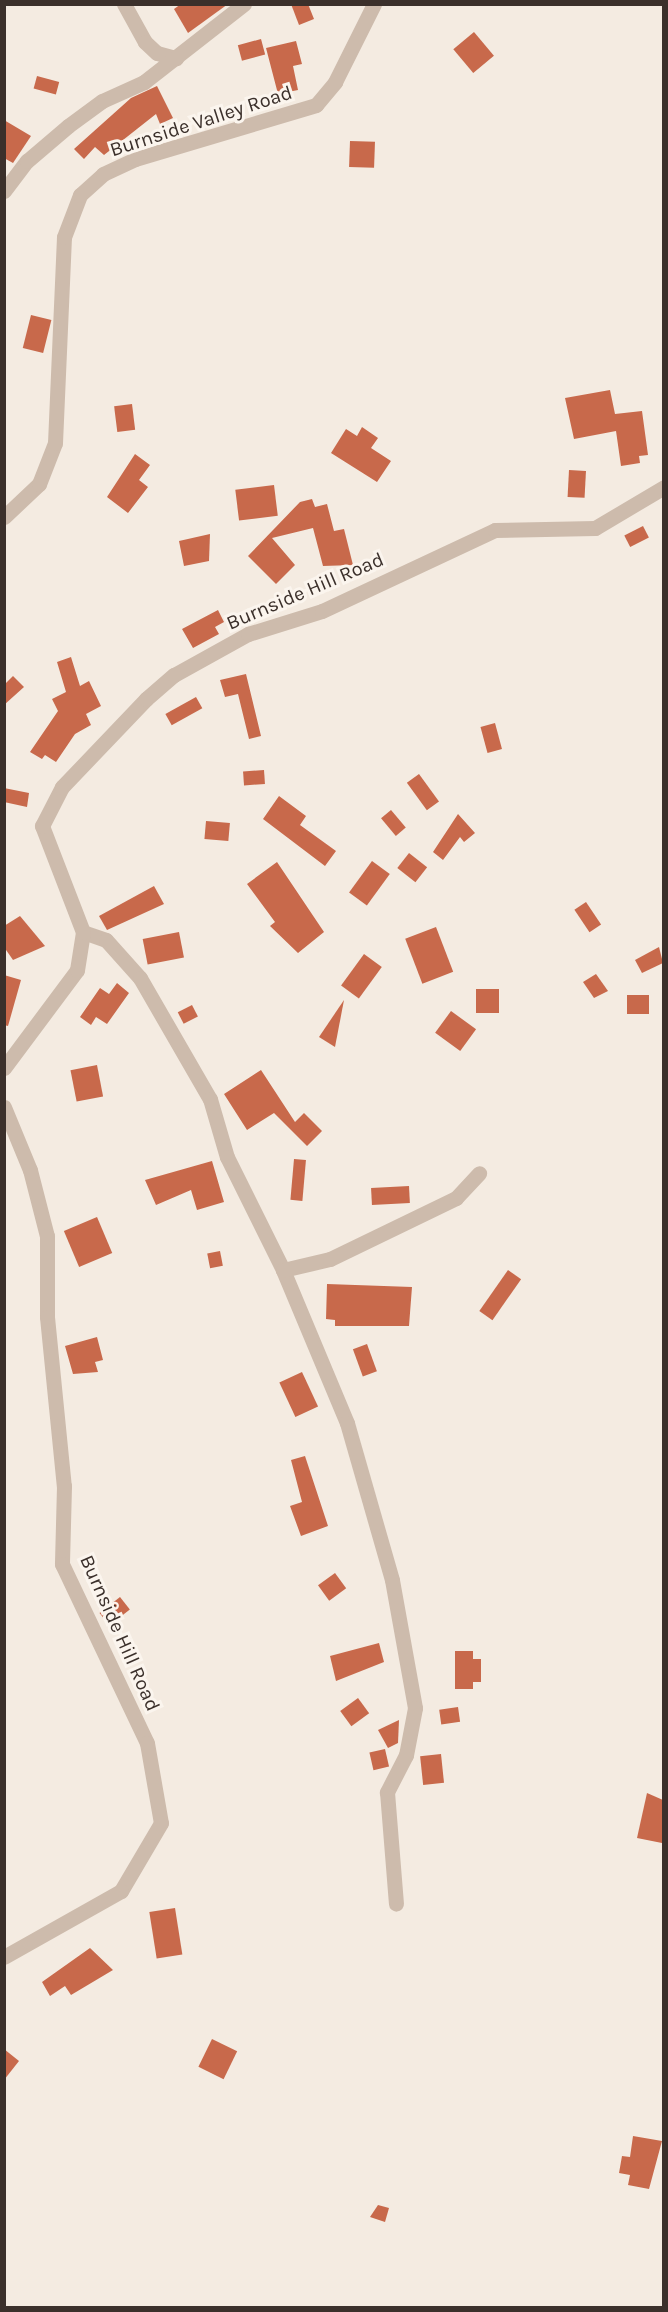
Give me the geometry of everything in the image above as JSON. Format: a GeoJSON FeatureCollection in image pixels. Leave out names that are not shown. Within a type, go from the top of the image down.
{"type":"FeatureCollection","features":[{"type":"Feature","properties":{"kind":"street"},"geometry":{"type":"LineString","coordinates":[[124,4],[145,42],[157,53],[177,58]]}},
{"type":"Feature","properties":{"kind":"street"},"geometry":{"type":"LineString","coordinates":[[4,191],[27,161],[68,126],[177,58],[243,4]]}},
{"type":"Feature","properties":{"kind":"street","name":"Burnside Valley Road"},"geometry":{"type":"LineString","coordinates":[[4,517],[39,484],[55,443],[64,237],[80,195],[103,174],[135,159],[316,105],[335,82],[374,4]]}},
{"type":"Feature","properties":{"kind":"street","name":"Burnside Hill Road"},"geometry":{"type":"LineString","coordinates":[[83,932],[42,826],[62,788],[96,746],[174,675],[248,634],[321,610],[495,530],[595,528],[663,487]]}},
{"type":"Feature","properties":{"kind":"street"},"geometry":{"type":"LineString","coordinates":[[4,1068],[77,970],[83,932],[106,940],[140,978],[210,1099],[228,1157],[283,1270],[347,1423],[396,1603],[415,1708],[406,1755],[387,1792],[396,1904]]}},
{"type":"Feature","properties":{"kind":"street","name":"Burnside Hill Road"},"geometry":{"type":"LineString","coordinates":[[4,1107],[30,1170],[47,1236],[47,1317],[64,1486],[62,1564],[147,1743],[161,1823],[121,1891],[4,1957]]}},
{"type":"Feature","properties":{"kind":"street"},"geometry":{"type":"LineString","coordinates":[[283,1270],[330,1259],[456,1198],[479,1173]]}},
{"type":"Feature","properties":{"kind":"building"},"geometry":{"type":"Polygon","coordinates":[[[181,4],[228,4],[188,33],[174,9],[181,4]]]}},
{"type":"Feature","properties":{"kind":"building"},"geometry":{"type":"Polygon","coordinates":[[[291,4],[308,4],[314,19],[299,25],[291,4]]]}},
{"type":"Feature","properties":{"kind":"building"},"geometry":{"type":"Polygon","coordinates":[[[474,32],[494,56],[473,73],[453,49],[474,32]]]}},
{"type":"Feature","properties":{"kind":"building"},"geometry":{"type":"Polygon","coordinates":[[[261,39],[265,54],[242,61],[238,45],[261,39]]]}},
{"type":"Feature","properties":{"kind":"building"},"geometry":{"type":"Polygon","coordinates":[[[296,41],[302,64],[293,66],[298,90],[278,94],[266,48],[296,41]]]}},
{"type":"Feature","properties":{"kind":"building"},"geometry":{"type":"Polygon","coordinates":[[[37,76],[59,82],[56,95],[34,89],[37,76]]]}},
{"type":"Feature","properties":{"kind":"building"},"geometry":{"type":"Polygon","coordinates":[[[157,86],[173,118],[160,124],[156,114],[104,155],[95,147],[84,159],[74,149],[131,98],[157,86]]]}},
{"type":"Feature","properties":{"kind":"building"},"geometry":{"type":"Polygon","coordinates":[[[4,120],[31,136],[13,163],[4,158],[4,120]]]}},
{"type":"Feature","properties":{"kind":"building"},"geometry":{"type":"Polygon","coordinates":[[[350,141],[375,142],[374,168],[349,167],[350,141]]]}},
{"type":"Feature","properties":{"kind":"building"},"geometry":{"type":"Polygon","coordinates":[[[31,315],[51,320],[43,353],[23,348],[31,315]]]}},
{"type":"Feature","properties":{"kind":"building"},"geometry":{"type":"Polygon","coordinates":[[[610,390],[615,414],[642,411],[648,455],[639,456],[640,463],[621,466],[616,431],[574,439],[565,398],[610,390]]]}},
{"type":"Feature","properties":{"kind":"building"},"geometry":{"type":"Polygon","coordinates":[[[132,404],[135,430],[117,432],[114,406],[132,404]]]}},
{"type":"Feature","properties":{"kind":"building"},"geometry":{"type":"Polygon","coordinates":[[[362,427],[378,438],[371,448],[391,461],[377,482],[331,453],[346,429],[357,436],[362,427]]]}},
{"type":"Feature","properties":{"kind":"building"},"geometry":{"type":"Polygon","coordinates":[[[135,454],[150,465],[139,480],[148,487],[128,513],[107,497],[135,454]]]}},
{"type":"Feature","properties":{"kind":"building"},"geometry":{"type":"Polygon","coordinates":[[[569,470],[586,471],[585,498],[568,497],[569,470]]]}},
{"type":"Feature","properties":{"kind":"building"},"geometry":{"type":"Polygon","coordinates":[[[274,485],[278,516],[239,521],[235,490],[274,485]]]}},
{"type":"Feature","properties":{"kind":"building"},"geometry":{"type":"Polygon","coordinates":[[[312,499],[315,507],[327,504],[334,531],[344,529],[353,565],[323,566],[313,528],[272,538],[295,565],[276,584],[248,556],[300,502],[312,499]]]}},
{"type":"Feature","properties":{"kind":"building"},"geometry":{"type":"Polygon","coordinates":[[[643,526],[649,538],[630,547],[624,536],[643,526]]]}},
{"type":"Feature","properties":{"kind":"building"},"geometry":{"type":"Polygon","coordinates":[[[210,534],[209,561],[184,566],[179,541],[210,534]]]}},
{"type":"Feature","properties":{"kind":"building"},"geometry":{"type":"Polygon","coordinates":[[[218,610],[224,622],[215,627],[219,634],[193,648],[182,629],[218,610]]]}},
{"type":"Feature","properties":{"kind":"building"},"geometry":{"type":"Polygon","coordinates":[[[71,657],[80,686],[89,681],[101,706],[86,714],[91,725],[75,734],[56,762],[45,755],[42,759],[30,752],[58,711],[52,699],[66,692],[57,662],[71,657]]]}},
{"type":"Feature","properties":{"kind":"building"},"geometry":{"type":"Polygon","coordinates":[[[246,674],[261,736],[249,739],[238,694],[225,697],[220,680],[246,674]]]}},
{"type":"Feature","properties":{"kind":"building"},"geometry":{"type":"Polygon","coordinates":[[[13,676],[24,687],[4,705],[4,685],[13,676]]]}},
{"type":"Feature","properties":{"kind":"building"},"geometry":{"type":"Polygon","coordinates":[[[196,697],[202,708],[172,725],[165,714],[196,697]]]}},
{"type":"Feature","properties":{"kind":"building"},"geometry":{"type":"Polygon","coordinates":[[[495,723],[502,749],[487,753],[481,727],[495,723]]]}},
{"type":"Feature","properties":{"kind":"building"},"geometry":{"type":"Polygon","coordinates":[[[264,770],[265,784],[244,785],[243,771],[264,770]]]}},
{"type":"Feature","properties":{"kind":"building"},"geometry":{"type":"Polygon","coordinates":[[[419,774],[439,802],[427,810],[407,783],[419,774]]]}},
{"type":"Feature","properties":{"kind":"building"},"geometry":{"type":"Polygon","coordinates":[[[4,788],[29,793],[27,807],[4,802],[4,788]]]}},
{"type":"Feature","properties":{"kind":"building"},"geometry":{"type":"Polygon","coordinates":[[[279,796],[306,816],[300,825],[336,851],[325,866],[263,819],[279,796]]]}},
{"type":"Feature","properties":{"kind":"building"},"geometry":{"type":"Polygon","coordinates":[[[391,810],[406,828],[396,836],[381,818],[391,810]]]}},
{"type":"Feature","properties":{"kind":"building"},"geometry":{"type":"Polygon","coordinates":[[[458,814],[475,833],[464,842],[460,837],[443,860],[433,852],[458,814]]]}},
{"type":"Feature","properties":{"kind":"building"},"geometry":{"type":"Polygon","coordinates":[[[206,821],[230,823],[228,841],[204,839],[206,821]]]}},
{"type":"Feature","properties":{"kind":"building"},"geometry":{"type":"Polygon","coordinates":[[[409,853],[427,867],[415,882],[397,868],[409,853]]]}},
{"type":"Feature","properties":{"kind":"building"},"geometry":{"type":"Polygon","coordinates":[[[372,861],[390,874],[367,905],[349,893],[372,861]]]}},
{"type":"Feature","properties":{"kind":"building"},"geometry":{"type":"Polygon","coordinates":[[[277,862],[324,932],[298,953],[270,926],[275,922],[247,884],[277,862]]]}},
{"type":"Feature","properties":{"kind":"building"},"geometry":{"type":"Polygon","coordinates":[[[154,886],[164,904],[107,930],[99,916],[154,886]]]}},
{"type":"Feature","properties":{"kind":"building"},"geometry":{"type":"Polygon","coordinates":[[[586,902],[601,924],[589,932],[574,910],[586,902]]]}},
{"type":"Feature","properties":{"kind":"building"},"geometry":{"type":"Polygon","coordinates":[[[20,916],[45,946],[13,960],[4,947],[4,926],[20,916]]]}},
{"type":"Feature","properties":{"kind":"building"},"geometry":{"type":"Polygon","coordinates":[[[436,927],[453,972],[422,984],[405,939],[436,927]]]}},
{"type":"Feature","properties":{"kind":"building"},"geometry":{"type":"Polygon","coordinates":[[[179,932],[184,958],[148,965],[143,939],[179,932]]]}},
{"type":"Feature","properties":{"kind":"building"},"geometry":{"type":"Polygon","coordinates":[[[659,947],[663,963],[642,973],[635,960],[659,947]]]}},
{"type":"Feature","properties":{"kind":"building"},"geometry":{"type":"Polygon","coordinates":[[[364,954],[382,967],[359,998],[341,986],[364,954]]]}},
{"type":"Feature","properties":{"kind":"building"},"geometry":{"type":"Polygon","coordinates":[[[596,974],[608,991],[594,998],[583,982],[596,974]]]}},
{"type":"Feature","properties":{"kind":"building"},"geometry":{"type":"Polygon","coordinates":[[[4,975],[21,980],[8,1026],[4,1025],[4,975]]]}},
{"type":"Feature","properties":{"kind":"building"},"geometry":{"type":"Polygon","coordinates":[[[117,983],[129,993],[107,1024],[96,1017],[91,1025],[80,1017],[100,988],[109,994],[117,983]]]}},
{"type":"Feature","properties":{"kind":"building"},"geometry":{"type":"Polygon","coordinates":[[[476,989],[499,989],[499,1013],[476,1013],[476,989]]]}},
{"type":"Feature","properties":{"kind":"building"},"geometry":{"type":"Polygon","coordinates":[[[627,995],[649,995],[649,1014],[627,1014],[627,995]]]}},
{"type":"Feature","properties":{"kind":"building"},"geometry":{"type":"Polygon","coordinates":[[[344,1000],[335,1047],[319,1037],[344,1000]]]}},
{"type":"Feature","properties":{"kind":"building"},"geometry":{"type":"Polygon","coordinates":[[[192,1005],[198,1017],[184,1024],[178,1012],[192,1005]]]}},
{"type":"Feature","properties":{"kind":"building"},"geometry":{"type":"Polygon","coordinates":[[[451,1011],[476,1029],[460,1051],[435,1033],[451,1011]]]}},
{"type":"Feature","properties":{"kind":"building"},"geometry":{"type":"Polygon","coordinates":[[[97,1065],[103,1096],[77,1102],[70,1070],[97,1065]]]}},
{"type":"Feature","properties":{"kind":"building"},"geometry":{"type":"Polygon","coordinates":[[[261,1070],[295,1122],[304,1113],[322,1131],[307,1146],[274,1113],[247,1130],[224,1094],[261,1070]]]}},
{"type":"Feature","properties":{"kind":"building"},"geometry":{"type":"Polygon","coordinates":[[[294,1159],[306,1160],[302,1201],[290,1200],[294,1159]]]}},
{"type":"Feature","properties":{"kind":"building"},"geometry":{"type":"Polygon","coordinates":[[[212,1161],[224,1202],[197,1210],[191,1190],[156,1205],[145,1180],[212,1161]]]}},
{"type":"Feature","properties":{"kind":"building"},"geometry":{"type":"Polygon","coordinates":[[[409,1186],[410,1203],[372,1205],[371,1188],[409,1186]]]}},
{"type":"Feature","properties":{"kind":"building"},"geometry":{"type":"Polygon","coordinates":[[[97,1217],[112,1253],[79,1267],[64,1231],[97,1217]]]}},
{"type":"Feature","properties":{"kind":"building"},"geometry":{"type":"Polygon","coordinates":[[[220,1251],[223,1266],[210,1268],[207,1253],[220,1251]]]}},
{"type":"Feature","properties":{"kind":"building"},"geometry":{"type":"Polygon","coordinates":[[[508,1270],[521,1279],[492,1320],[479,1311],[508,1270]]]}},
{"type":"Feature","properties":{"kind":"building"},"geometry":{"type":"Polygon","coordinates":[[[327,1284],[412,1287],[409,1326],[335,1326],[335,1320],[326,1319],[327,1284]]]}},
{"type":"Feature","properties":{"kind":"building"},"geometry":{"type":"Polygon","coordinates":[[[97,1337],[103,1360],[95,1362],[98,1372],[73,1374],[65,1346],[97,1337]]]}},
{"type":"Feature","properties":{"kind":"building"},"geometry":{"type":"Polygon","coordinates":[[[367,1344],[377,1371],[363,1376],[353,1349],[367,1344]]]}},
{"type":"Feature","properties":{"kind":"building"},"geometry":{"type":"Polygon","coordinates":[[[302,1372],[318,1406],[295,1417],[279,1383],[302,1372]]]}},
{"type":"Feature","properties":{"kind":"building"},"geometry":{"type":"Polygon","coordinates":[[[305,1456],[328,1526],[301,1536],[290,1506],[302,1502],[291,1460],[305,1456]]]}},
{"type":"Feature","properties":{"kind":"building"},"geometry":{"type":"Polygon","coordinates":[[[335,1573],[346,1588],[329,1601],[318,1585],[335,1573]]]}},
{"type":"Feature","properties":{"kind":"building"},"geometry":{"type":"Polygon","coordinates":[[[120,1597],[130,1610],[109,1626],[100,1613],[120,1597]]]}},
{"type":"Feature","properties":{"kind":"building"},"geometry":{"type":"Polygon","coordinates":[[[379,1643],[384,1662],[336,1681],[330,1656],[379,1643]]]}},
{"type":"Feature","properties":{"kind":"building"},"geometry":{"type":"Polygon","coordinates":[[[455,1651],[473,1651],[473,1659],[481,1659],[481,1682],[473,1682],[473,1689],[455,1689],[455,1651]]]}},
{"type":"Feature","properties":{"kind":"building"},"geometry":{"type":"Polygon","coordinates":[[[358,1698],[369,1713],[351,1726],[340,1711],[358,1698]]]}},
{"type":"Feature","properties":{"kind":"building"},"geometry":{"type":"Polygon","coordinates":[[[458,1707],[460,1722],[441,1724],[439,1710],[458,1707]]]}},
{"type":"Feature","properties":{"kind":"building"},"geometry":{"type":"Polygon","coordinates":[[[399,1720],[398,1743],[388,1748],[378,1730],[399,1720]]]}},
{"type":"Feature","properties":{"kind":"building"},"geometry":{"type":"Polygon","coordinates":[[[385,1749],[389,1767],[373,1770],[369,1753],[385,1749]]]}},
{"type":"Feature","properties":{"kind":"building"},"geometry":{"type":"Polygon","coordinates":[[[441,1754],[444,1783],[423,1785],[420,1756],[441,1754]]]}},
{"type":"Feature","properties":{"kind":"building"},"geometry":{"type":"Polygon","coordinates":[[[647,1793],[663,1800],[662,1843],[637,1838],[647,1793]]]}},
{"type":"Feature","properties":{"kind":"building"},"geometry":{"type":"Polygon","coordinates":[[[175,1908],[182,1954],[157,1958],[149,1912],[175,1908]]]}},
{"type":"Feature","properties":{"kind":"building"},"geometry":{"type":"Polygon","coordinates":[[[90,1948],[113,1970],[71,1995],[65,1986],[50,1996],[42,1982],[90,1948]]]}},
{"type":"Feature","properties":{"kind":"building"},"geometry":{"type":"Polygon","coordinates":[[[212,2039],[237,2051],[224,2079],[198,2067],[212,2039]]]}},
{"type":"Feature","properties":{"kind":"building"},"geometry":{"type":"Polygon","coordinates":[[[4,2049],[19,2061],[4,2080],[4,2049]]]}},
{"type":"Feature","properties":{"kind":"building"},"geometry":{"type":"Polygon","coordinates":[[[633,2136],[662,2141],[649,2189],[628,2185],[630,2175],[619,2173],[622,2156],[630,2157],[633,2136]]]}},
{"type":"Feature","properties":{"kind":"building"},"geometry":{"type":"Polygon","coordinates":[[[378,2205],[389,2208],[385,2222],[370,2217],[378,2205]]]}}]}
